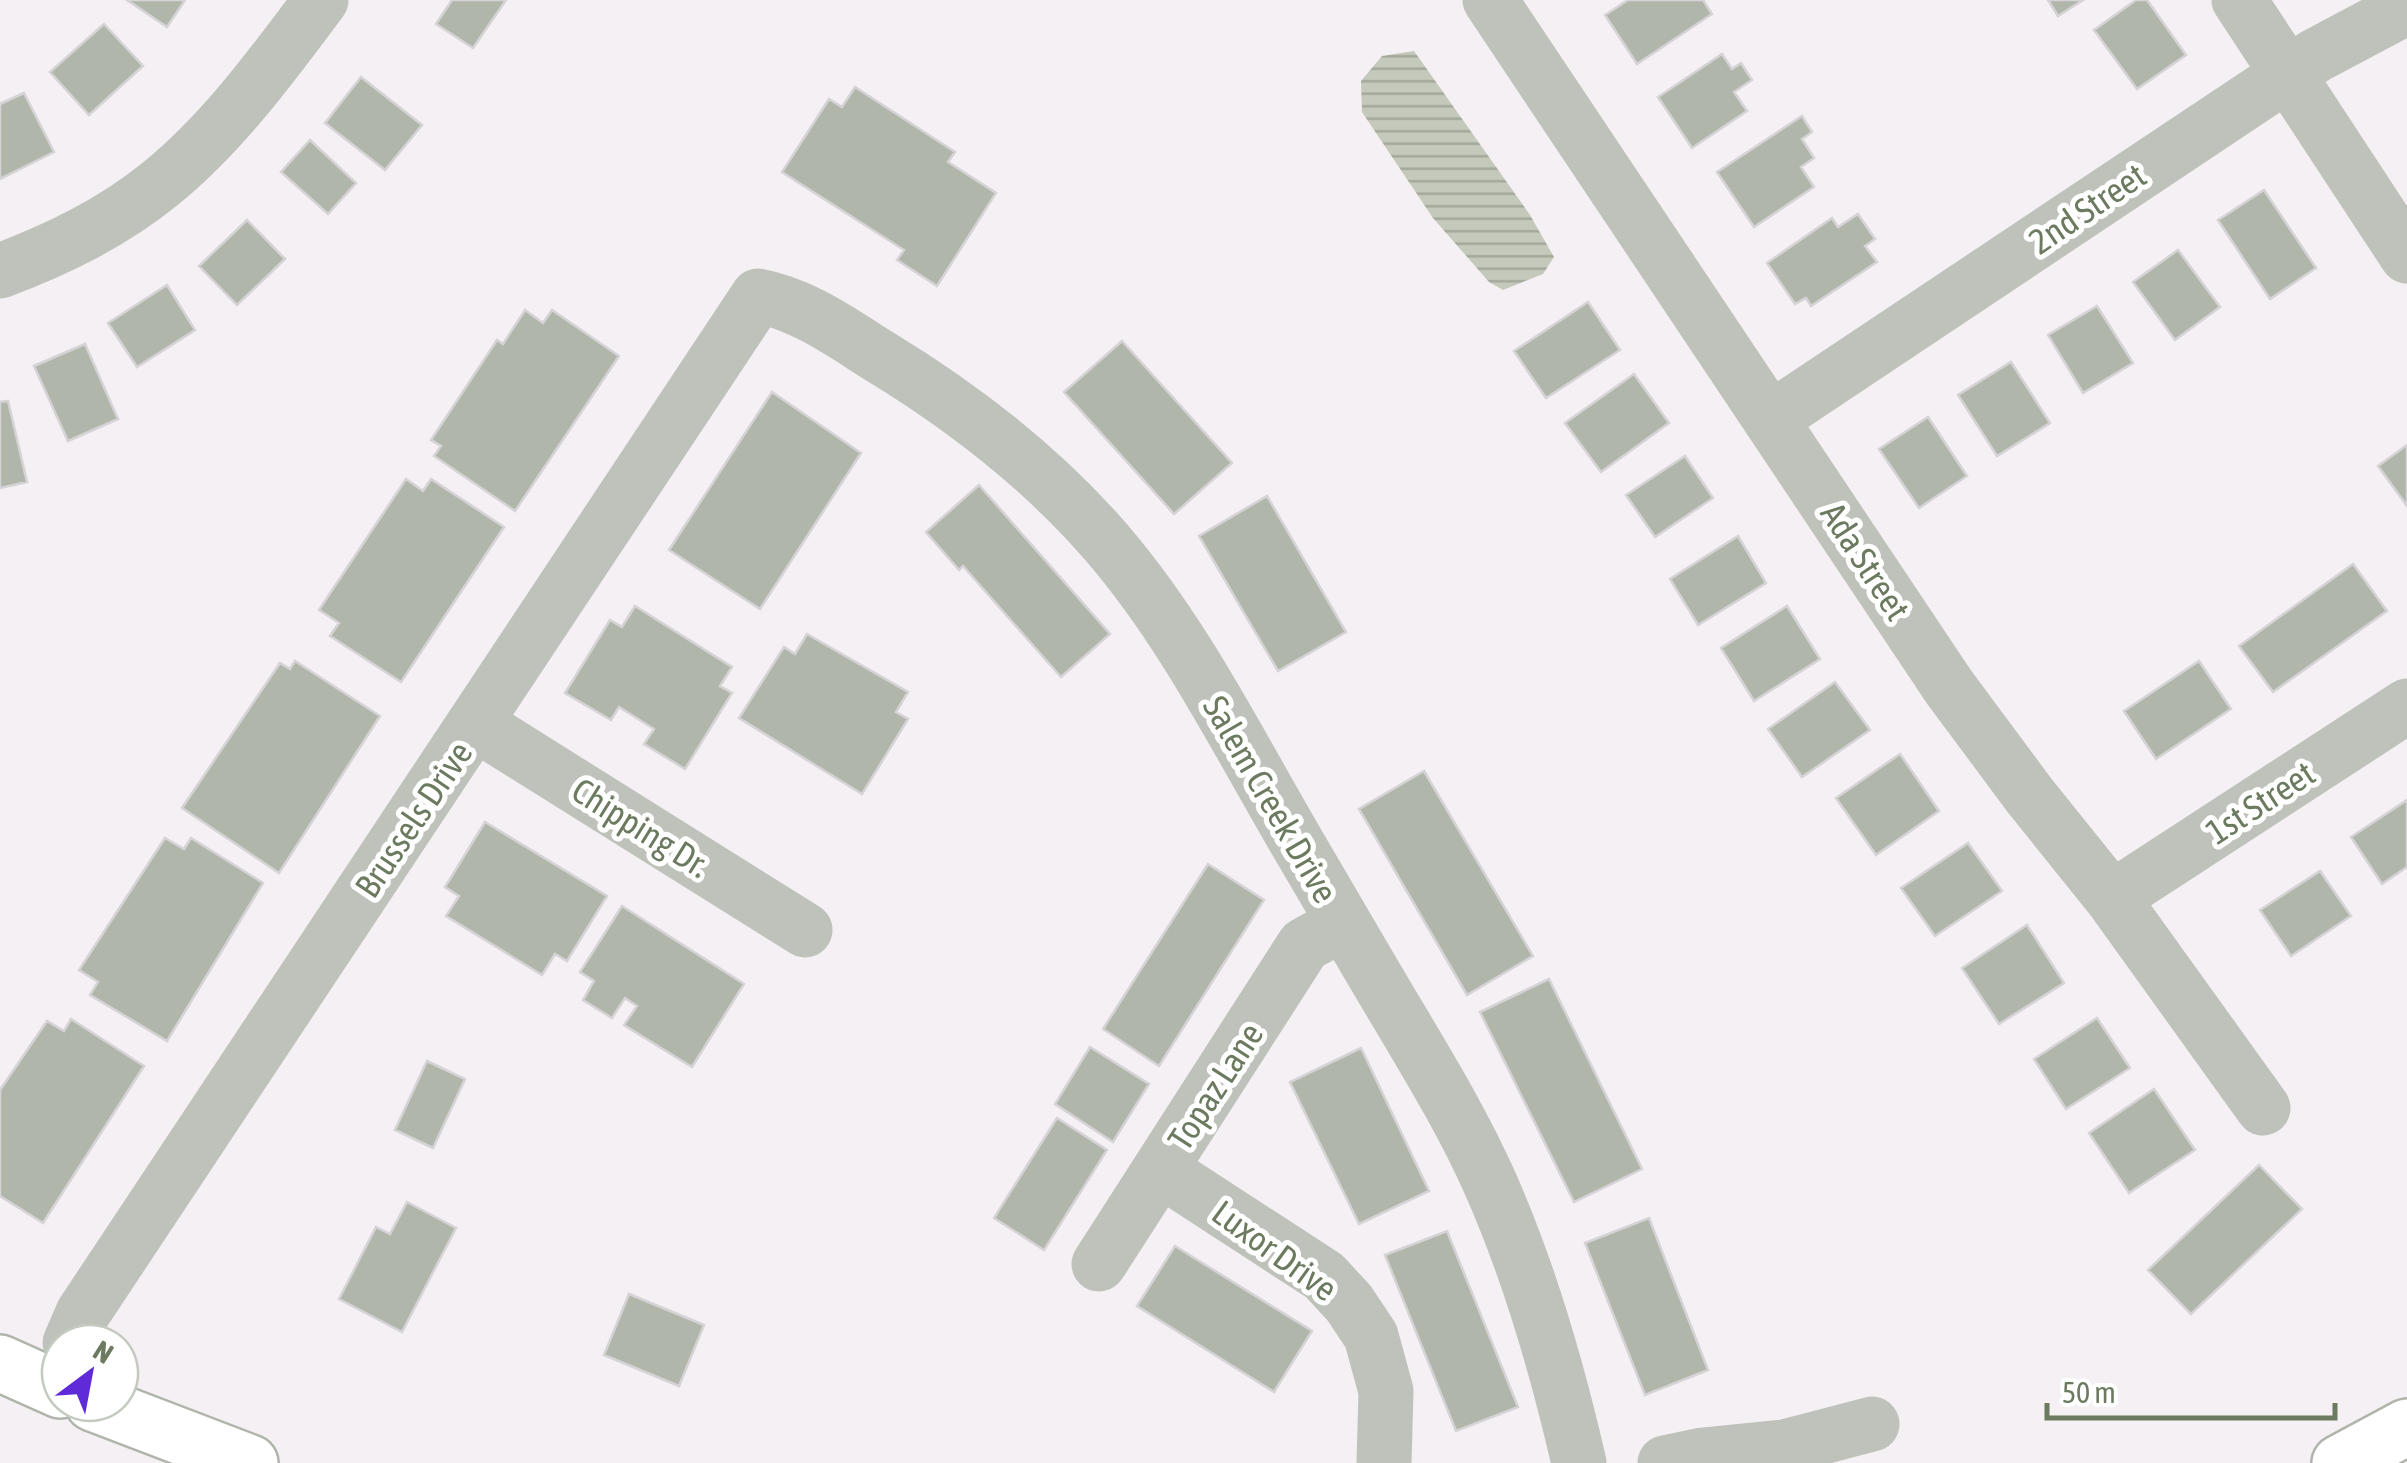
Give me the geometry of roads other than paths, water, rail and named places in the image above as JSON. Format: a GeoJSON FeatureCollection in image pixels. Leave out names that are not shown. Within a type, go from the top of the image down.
{"type":"FeatureCollection","features":[{"type":"Feature","properties":{"kind":"main road"},"geometry":{"type":"LineString","coordinates":[[0,1363],[40,1372]]}},
{"type":"Feature","properties":{"kind":"main road"},"geometry":{"type":"LineString","coordinates":[[140,1412],[250,1463]]}},
{"type":"Feature","properties":{"kind":"main road"},"geometry":{"type":"LineString","coordinates":[[2340,1463],[2407,1427]]}},
{"type":"Feature","properties":{"kind":"street"},"geometry":{"type":"LineString","coordinates":[[0,270],[50,252],[103,224],[162,183],[266,72],[321,0]]}},
{"type":"Feature","properties":{"kind":"street","name":"Ada Street"},"geometry":{"type":"LineString","coordinates":[[1490,0],[1949,687],[2112,898],[2263,1108]]}},
{"type":"Feature","properties":{"kind":"street"},"geometry":{"type":"LineString","coordinates":[[2239,0],[2407,256]]}},
{"type":"Feature","properties":{"kind":"street","name":"2nd Street"},"geometry":{"type":"LineString","coordinates":[[1772,418],[2288,74],[2407,7]]}},
{"type":"Feature","properties":{"kind":"street","name":"Brussels Drive"},"geometry":{"type":"LineString","coordinates":[[85,1323],[94,1297],[758,296]]}},
{"type":"Feature","properties":{"kind":"street","name":"Salem Creek Drive"},"geometry":{"type":"LineString","coordinates":[[758,296],[783,301],[820,320],[939,393],[992,432],[1072,506],[1143,586],[1217,704],[1450,1102],[1522,1258],[1561,1384],[1579,1463]]}},
{"type":"Feature","properties":{"kind":"street","name":"1st Street"},"geometry":{"type":"LineString","coordinates":[[2112,898],[2407,706]]}},
{"type":"Feature","properties":{"kind":"street","name":"Chipping Dr."},"geometry":{"type":"LineString","coordinates":[[476,724],[806,930]]}},
{"type":"Feature","properties":{"kind":"street","name":"Topaz Lane"},"geometry":{"type":"LineString","coordinates":[[1099,1264],[1304,945],[1344,923]]}},
{"type":"Feature","properties":{"kind":"street","name":"Luxor Drive"},"geometry":{"type":"LineString","coordinates":[[1161,1170],[1324,1276],[1348,1303],[1370,1336],[1386,1391],[1384,1463]]}},
{"type":"Feature","properties":{"kind":"street"},"geometry":{"type":"LineString","coordinates":[[1665,1463],[1784,1447],[1872,1424]]}}]}
